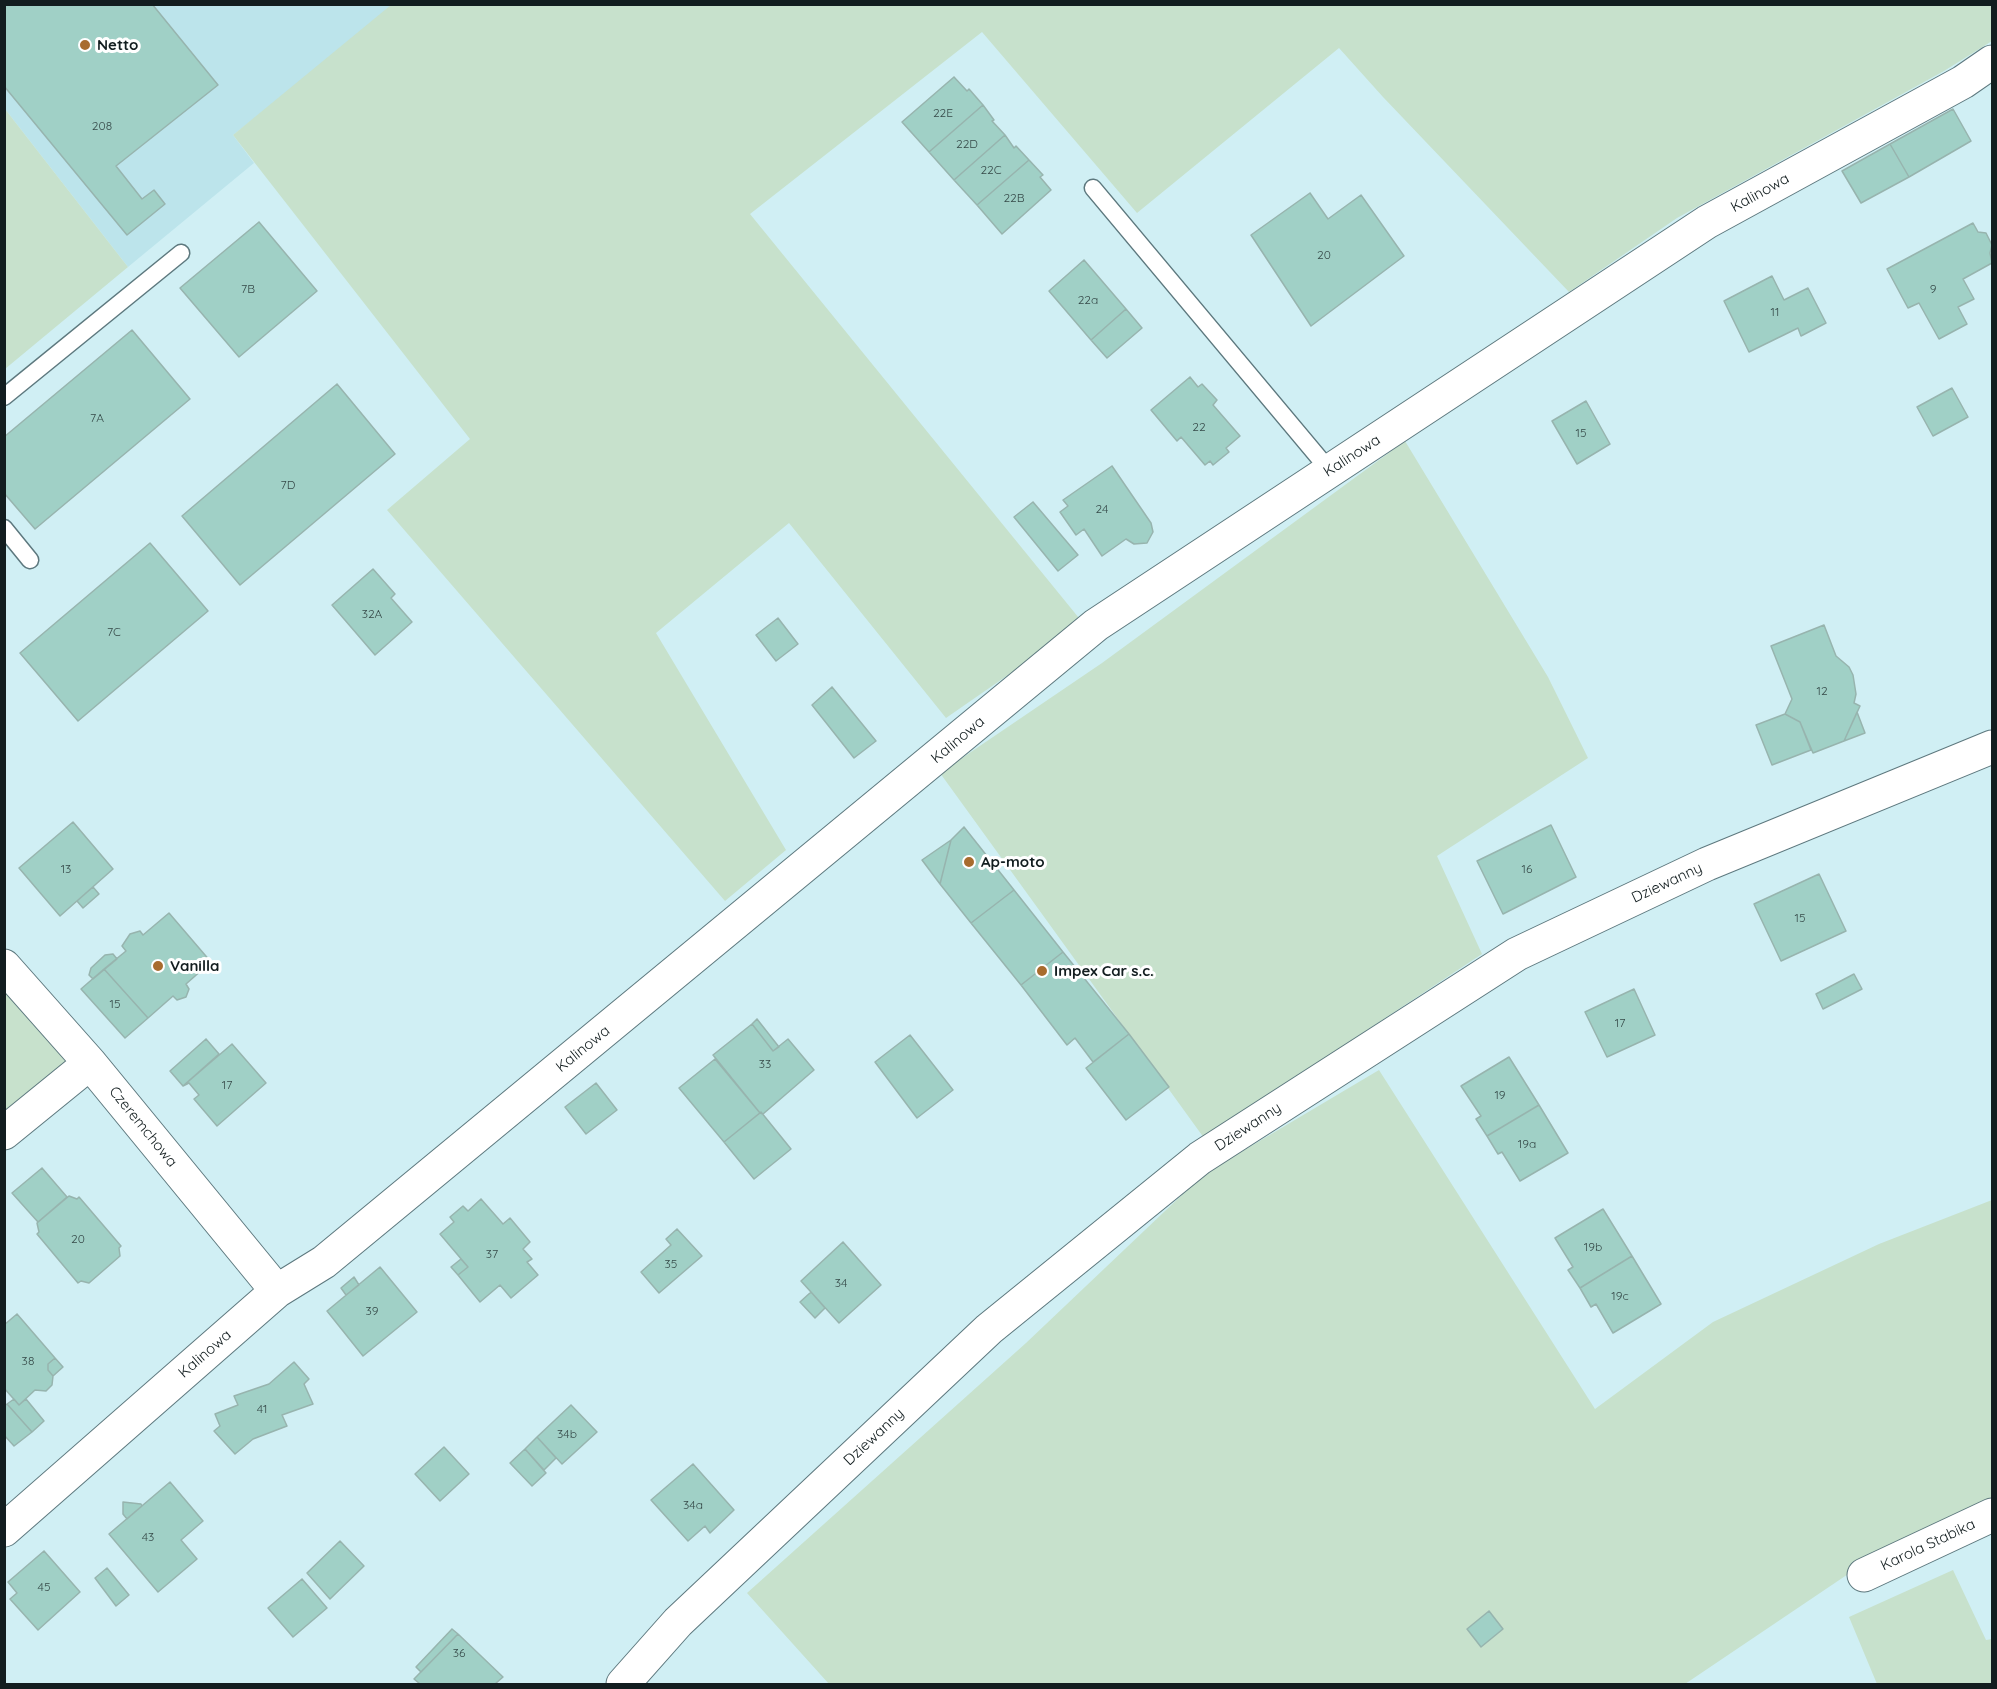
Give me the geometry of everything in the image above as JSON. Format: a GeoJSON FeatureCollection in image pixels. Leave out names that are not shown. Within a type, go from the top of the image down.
{"type":"FeatureCollection","features":[{"type":"Feature","properties":{"kind":"street","name":"Kalinowa"},"geometry":{"type":"LineString","coordinates":[[4,1530],[277,1291],[324,1262],[1096,625],[1707,222],[1963,82],[1992,62]]}},
{"type":"Feature","properties":{"kind":"street","name":"Dziewanny"},"geometry":{"type":"LineString","coordinates":[[623,1684],[678,1622],[989,1329],[1200,1158],[1517,954],[1707,864],[1992,747]]}},
{"type":"Feature","properties":{"kind":"street","name":"Czeremchowa"},"geometry":{"type":"LineString","coordinates":[[4,966],[90,1063],[277,1291]]}},
{"type":"Feature","properties":{"kind":"street"},"geometry":{"type":"LineString","coordinates":[[4,1133],[90,1063]]}},
{"type":"Feature","properties":{"kind":"street","name":"Karola Stabika"},"geometry":{"type":"LineString","coordinates":[[1864,1575],[1992,1515]]}},
{"type":"Feature","properties":{"kind":"lane"},"geometry":{"type":"LineString","coordinates":[[1093,188],[1330,471]]}},
{"type":"Feature","properties":{"kind":"lane"},"geometry":{"type":"LineString","coordinates":[[4,398],[181,253]]}},
{"type":"Feature","properties":{"kind":"lane"},"geometry":{"type":"LineString","coordinates":[[4,528],[30,560]]}},
{"type":"Feature","properties":{"kind":"shaded area"},"geometry":{"type":"Polygon","coordinates":[[[5,5],[401,5],[233,135],[254,163],[128,267],[5,109],[5,5]]]}},
{"type":"Feature","properties":{"kind":"green space"},"geometry":{"type":"Polygon","coordinates":[[[391,5],[1992,5],[1992,41],[1944,71],[1677,218],[1569,292],[1339,48],[1137,213],[982,32],[750,214],[1083,623],[946,718],[789,523],[656,633],[786,850],[725,901],[387,510],[470,439],[233,135],[391,5]]]}},
{"type":"Feature","properties":{"kind":"green space"},"geometry":{"type":"Polygon","coordinates":[[[5,109],[128,267],[4,369],[5,109]]]}},
{"type":"Feature","properties":{"kind":"green space"},"geometry":{"type":"Polygon","coordinates":[[[1405,441],[1548,677],[1588,758],[1437,856],[1482,954],[1204,1138],[940,773],[1102,663],[1405,441]]]}},
{"type":"Feature","properties":{"kind":"green space"},"geometry":{"type":"Polygon","coordinates":[[[4,982],[74,1059],[4,1117],[4,982]]]}},
{"type":"Feature","properties":{"kind":"green space"},"geometry":{"type":"Polygon","coordinates":[[[1379,1070],[1595,1409],[1713,1322],[1879,1244],[1992,1200],[1992,1500],[1866,1562],[1685,1684],[829,1684],[747,1593],[1026,1343],[1204,1174],[1379,1070]]]}},
{"type":"Feature","properties":{"kind":"green space"},"geometry":{"type":"Polygon","coordinates":[[[1953,1570],[1986,1640],[1992,1639],[1992,1684],[1877,1684],[1849,1617],[1953,1570]]]}},
{"type":"Feature","properties":{"kind":"building"},"geometry":{"type":"Polygon","coordinates":[[[4,4],[152,4],[218,85],[116,166],[142,199],[154,190],[165,204],[127,235],[4,86],[4,4]]]}},
{"type":"Feature","properties":{"kind":"building"},"geometry":{"type":"Polygon","coordinates":[[[954,77],[983,105],[929,152],[902,122],[954,77]]]}},
{"type":"Feature","properties":{"kind":"building"},"geometry":{"type":"Polygon","coordinates":[[[983,105],[994,120],[992,121],[1005,135],[954,180],[929,152],[983,105]]]}},
{"type":"Feature","properties":{"kind":"building"},"geometry":{"type":"Polygon","coordinates":[[[1953,109],[1971,141],[1909,177],[1890,144],[1953,109]]]}},
{"type":"Feature","properties":{"kind":"building"},"geometry":{"type":"Polygon","coordinates":[[[1005,135],[1014,148],[1016,146],[1029,160],[977,205],[954,180],[1005,135]]]}},
{"type":"Feature","properties":{"kind":"building"},"geometry":{"type":"Polygon","coordinates":[[[1890,144],[1909,177],[1861,203],[1842,171],[1890,144]]]}},
{"type":"Feature","properties":{"kind":"building"},"geometry":{"type":"Polygon","coordinates":[[[1029,160],[1043,175],[1040,177],[1051,190],[1002,234],[977,205],[1029,160]]]}},
{"type":"Feature","properties":{"kind":"building"},"geometry":{"type":"Polygon","coordinates":[[[1310,193],[1328,219],[1361,195],[1404,256],[1311,326],[1251,235],[1310,193]]]}},
{"type":"Feature","properties":{"kind":"building"},"geometry":{"type":"Polygon","coordinates":[[[259,222],[317,291],[239,357],[180,288],[259,222]]]}},
{"type":"Feature","properties":{"kind":"building"},"geometry":{"type":"Polygon","coordinates":[[[1973,223],[1978,232],[1986,233],[1992,245],[1990,253],[1992,263],[1963,279],[1974,299],[1958,307],[1967,324],[1939,339],[1919,303],[1908,308],[1887,269],[1973,223]]]}},
{"type":"Feature","properties":{"kind":"building"},"geometry":{"type":"Polygon","coordinates":[[[1084,260],[1126,309],[1091,340],[1049,291],[1084,260]]]}},
{"type":"Feature","properties":{"kind":"building"},"geometry":{"type":"Polygon","coordinates":[[[1772,276],[1784,300],[1808,288],[1826,323],[1801,336],[1798,328],[1749,352],[1724,301],[1772,276]]]}},
{"type":"Feature","properties":{"kind":"building"},"geometry":{"type":"Polygon","coordinates":[[[1126,309],[1142,328],[1107,358],[1091,340],[1126,309]]]}},
{"type":"Feature","properties":{"kind":"building"},"geometry":{"type":"Polygon","coordinates":[[[132,330],[190,399],[35,529],[4,493],[4,437],[132,330]]]}},
{"type":"Feature","properties":{"kind":"building"},"geometry":{"type":"Polygon","coordinates":[[[1190,377],[1198,387],[1202,384],[1217,400],[1213,405],[1240,436],[1226,448],[1229,452],[1213,465],[1210,461],[1205,465],[1181,437],[1177,441],[1151,410],[1190,377]]]}},
{"type":"Feature","properties":{"kind":"building"},"geometry":{"type":"Polygon","coordinates":[[[337,384],[395,454],[240,585],[182,516],[337,384]]]}},
{"type":"Feature","properties":{"kind":"building"},"geometry":{"type":"Polygon","coordinates":[[[1952,388],[1968,417],[1933,436],[1917,407],[1952,388]]]}},
{"type":"Feature","properties":{"kind":"building"},"geometry":{"type":"Polygon","coordinates":[[[1586,401],[1610,444],[1577,464],[1552,421],[1586,401]]]}},
{"type":"Feature","properties":{"kind":"building"},"geometry":{"type":"Polygon","coordinates":[[[1112,466],[1151,523],[1153,532],[1147,543],[1134,544],[1126,539],[1102,556],[1084,529],[1076,535],[1060,512],[1068,506],[1063,500],[1112,466]]]}},
{"type":"Feature","properties":{"kind":"building"},"geometry":{"type":"Polygon","coordinates":[[[1033,502],[1078,555],[1058,571],[1014,517],[1033,502]]]}},
{"type":"Feature","properties":{"kind":"building"},"geometry":{"type":"Polygon","coordinates":[[[150,543],[208,611],[78,721],[20,653],[150,543]]]}},
{"type":"Feature","properties":{"kind":"building"},"geometry":{"type":"Polygon","coordinates":[[[373,569],[395,594],[391,598],[412,622],[375,655],[332,605],[373,569]]]}},
{"type":"Feature","properties":{"kind":"building"},"geometry":{"type":"Polygon","coordinates":[[[778,618],[798,644],[776,661],[756,635],[778,618]]]}},
{"type":"Feature","properties":{"kind":"building"},"geometry":{"type":"Polygon","coordinates":[[[1824,625],[1836,656],[1849,667],[1853,675],[1856,694],[1854,703],[1860,706],[1844,741],[1813,753],[1800,722],[1785,714],[1792,699],[1771,646],[1824,625]]]}},
{"type":"Feature","properties":{"kind":"building"},"geometry":{"type":"Polygon","coordinates":[[[832,687],[876,741],[854,758],[812,705],[832,687]]]}},
{"type":"Feature","properties":{"kind":"building"},"geometry":{"type":"Polygon","coordinates":[[[1857,712],[1865,733],[1844,741],[1857,712]]]}},
{"type":"Feature","properties":{"kind":"building"},"geometry":{"type":"Polygon","coordinates":[[[1785,714],[1800,722],[1811,750],[1772,765],[1756,725],[1785,714]]]}},
{"type":"Feature","properties":{"kind":"building"},"geometry":{"type":"Polygon","coordinates":[[[73,822],[113,869],[60,916],[19,868],[73,822]]]}},
{"type":"Feature","properties":{"kind":"building"},"geometry":{"type":"Polygon","coordinates":[[[1551,825],[1576,877],[1503,914],[1477,861],[1551,825]]]}},
{"type":"Feature","properties":{"kind":"building","name":"Ap-moto"},"geometry":{"type":"Polygon","coordinates":[[[964,827],[1014,890],[971,923],[940,884],[951,840],[964,827]]]}},
{"type":"Feature","properties":{"kind":"building"},"geometry":{"type":"Polygon","coordinates":[[[951,840],[940,884],[922,860],[951,840]]]}},
{"type":"Feature","properties":{"kind":"building"},"geometry":{"type":"Polygon","coordinates":[[[1819,874],[1846,931],[1781,961],[1754,904],[1819,874]]]}},
{"type":"Feature","properties":{"kind":"building"},"geometry":{"type":"Polygon","coordinates":[[[93,887],[99,894],[83,908],[77,901],[93,887]]]}},
{"type":"Feature","properties":{"kind":"building"},"geometry":{"type":"Polygon","coordinates":[[[1014,890],[1063,952],[1021,985],[971,923],[1014,890]]]}},
{"type":"Feature","properties":{"kind":"building","name":"Vanilla"},"geometry":{"type":"Polygon","coordinates":[[[169,913],[211,962],[186,984],[189,989],[186,997],[177,1000],[173,996],[148,1018],[104,969],[126,951],[122,946],[130,934],[140,931],[143,935],[169,913]]]}},
{"type":"Feature","properties":{"kind":"building"},"geometry":{"type":"Polygon","coordinates":[[[1063,952],[1129,1034],[1093,1062],[1075,1038],[1067,1045],[1021,985],[1063,952]]]}},
{"type":"Feature","properties":{"kind":"building"},"geometry":{"type":"Polygon","coordinates":[[[113,954],[117,959],[93,979],[89,975],[91,968],[105,955],[113,954]]]}},
{"type":"Feature","properties":{"kind":"building"},"geometry":{"type":"Polygon","coordinates":[[[104,969],[148,1018],[125,1038],[81,989],[104,969]]]}},
{"type":"Feature","properties":{"kind":"building"},"geometry":{"type":"Polygon","coordinates":[[[1854,974],[1862,989],[1823,1009],[1816,994],[1854,974]]]}},
{"type":"Feature","properties":{"kind":"building"},"geometry":{"type":"Polygon","coordinates":[[[1634,989],[1655,1035],[1607,1057],[1585,1012],[1634,989]]]}},
{"type":"Feature","properties":{"kind":"building"},"geometry":{"type":"Polygon","coordinates":[[[757,1019],[779,1047],[773,1051],[752,1024],[757,1019]]]}},
{"type":"Feature","properties":{"kind":"building"},"geometry":{"type":"Polygon","coordinates":[[[752,1024],[773,1051],[788,1039],[814,1070],[763,1114],[713,1055],[752,1024]]]}},
{"type":"Feature","properties":{"kind":"building"},"geometry":{"type":"Polygon","coordinates":[[[1129,1034],[1169,1087],[1126,1120],[1086,1068],[1129,1034]]]}},
{"type":"Feature","properties":{"kind":"building"},"geometry":{"type":"Polygon","coordinates":[[[910,1035],[953,1090],[917,1118],[875,1062],[910,1035]]]}},
{"type":"Feature","properties":{"kind":"building"},"geometry":{"type":"Polygon","coordinates":[[[206,1039],[219,1054],[183,1086],[170,1071],[206,1039]]]}},
{"type":"Feature","properties":{"kind":"building"},"geometry":{"type":"Polygon","coordinates":[[[232,1044],[266,1083],[217,1126],[194,1099],[199,1095],[189,1083],[183,1086],[232,1044]]]}},
{"type":"Feature","properties":{"kind":"building"},"geometry":{"type":"Polygon","coordinates":[[[1509,1057],[1539,1105],[1487,1136],[1476,1119],[1481,1116],[1461,1086],[1509,1057]]]}},
{"type":"Feature","properties":{"kind":"building"},"geometry":{"type":"Polygon","coordinates":[[[715,1059],[760,1113],[724,1142],[679,1088],[715,1059]]]}},
{"type":"Feature","properties":{"kind":"building"},"geometry":{"type":"Polygon","coordinates":[[[596,1083],[617,1110],[586,1134],[565,1107],[596,1083]]]}},
{"type":"Feature","properties":{"kind":"building"},"geometry":{"type":"Polygon","coordinates":[[[1539,1105],[1568,1153],[1520,1181],[1502,1152],[1498,1154],[1487,1136],[1539,1105]]]}},
{"type":"Feature","properties":{"kind":"building"},"geometry":{"type":"Polygon","coordinates":[[[761,1112],[791,1149],[754,1179],[724,1142],[761,1112]]]}},
{"type":"Feature","properties":{"kind":"building"},"geometry":{"type":"Polygon","coordinates":[[[42,1168],[67,1197],[38,1222],[12,1193],[42,1168]]]}},
{"type":"Feature","properties":{"kind":"building"},"geometry":{"type":"Polygon","coordinates":[[[69,1196],[77,1199],[79,1197],[121,1246],[120,1256],[89,1283],[81,1281],[78,1283],[37,1234],[39,1232],[37,1223],[69,1196]]]}},
{"type":"Feature","properties":{"kind":"building"},"geometry":{"type":"Polygon","coordinates":[[[481,1199],[503,1224],[510,1218],[530,1242],[523,1249],[532,1259],[527,1262],[538,1275],[511,1298],[500,1285],[480,1302],[458,1275],[468,1267],[440,1234],[454,1222],[450,1217],[463,1206],[468,1211],[481,1199]]]}},
{"type":"Feature","properties":{"kind":"building"},"geometry":{"type":"Polygon","coordinates":[[[1603,1209],[1632,1256],[1580,1288],[1568,1270],[1573,1267],[1555,1238],[1603,1209]]]}},
{"type":"Feature","properties":{"kind":"building"},"geometry":{"type":"Polygon","coordinates":[[[677,1229],[702,1256],[659,1293],[641,1272],[671,1245],[666,1239],[677,1229]]]}},
{"type":"Feature","properties":{"kind":"building"},"geometry":{"type":"Polygon","coordinates":[[[843,1242],[881,1285],[839,1323],[801,1281],[843,1242]]]}},
{"type":"Feature","properties":{"kind":"building"},"geometry":{"type":"Polygon","coordinates":[[[1632,1256],[1661,1304],[1613,1333],[1596,1304],[1591,1307],[1580,1288],[1632,1256]]]}},
{"type":"Feature","properties":{"kind":"building"},"geometry":{"type":"Polygon","coordinates":[[[461,1259],[468,1267],[458,1275],[451,1267],[461,1259]]]}},
{"type":"Feature","properties":{"kind":"building"},"geometry":{"type":"Polygon","coordinates":[[[380,1267],[417,1312],[363,1356],[327,1311],[380,1267]]]}},
{"type":"Feature","properties":{"kind":"building"},"geometry":{"type":"Polygon","coordinates":[[[354,1277],[359,1285],[346,1295],[341,1288],[354,1277]]]}},
{"type":"Feature","properties":{"kind":"building"},"geometry":{"type":"Polygon","coordinates":[[[811,1292],[825,1308],[815,1318],[800,1302],[811,1292]]]}},
{"type":"Feature","properties":{"kind":"building"},"geometry":{"type":"Polygon","coordinates":[[[17,1314],[55,1358],[48,1364],[48,1370],[53,1376],[52,1385],[46,1391],[35,1390],[19,1405],[4,1388],[4,1325],[17,1314]]]}},
{"type":"Feature","properties":{"kind":"building"},"geometry":{"type":"Polygon","coordinates":[[[55,1358],[63,1367],[53,1376],[48,1370],[48,1364],[55,1358]]]}},
{"type":"Feature","properties":{"kind":"building"},"geometry":{"type":"Polygon","coordinates":[[[294,1362],[309,1379],[304,1384],[313,1404],[282,1415],[287,1426],[253,1439],[235,1454],[214,1431],[220,1426],[215,1414],[238,1405],[234,1396],[269,1384],[294,1362]]]}},
{"type":"Feature","properties":{"kind":"building"},"geometry":{"type":"Polygon","coordinates":[[[14,1399],[19,1405],[26,1399],[44,1421],[32,1432],[7,1404],[14,1399]]]}},
{"type":"Feature","properties":{"kind":"building"},"geometry":{"type":"Polygon","coordinates":[[[7,1404],[32,1432],[14,1446],[4,1435],[4,1406],[7,1404]]]}},
{"type":"Feature","properties":{"kind":"building"},"geometry":{"type":"Polygon","coordinates":[[[571,1405],[597,1432],[562,1464],[537,1437],[571,1405]]]}},
{"type":"Feature","properties":{"kind":"building"},"geometry":{"type":"Polygon","coordinates":[[[537,1437],[556,1458],[544,1470],[525,1449],[537,1437]]]}},
{"type":"Feature","properties":{"kind":"building"},"geometry":{"type":"Polygon","coordinates":[[[444,1447],[469,1474],[440,1501],[415,1474],[444,1447]]]}},
{"type":"Feature","properties":{"kind":"building"},"geometry":{"type":"Polygon","coordinates":[[[525,1449],[546,1473],[532,1486],[510,1463],[525,1449]]]}},
{"type":"Feature","properties":{"kind":"building"},"geometry":{"type":"Polygon","coordinates":[[[693,1464],[734,1510],[710,1533],[705,1526],[688,1541],[651,1500],[693,1464]]]}},
{"type":"Feature","properties":{"kind":"building"},"geometry":{"type":"Polygon","coordinates":[[[170,1482],[203,1521],[181,1540],[197,1559],[158,1592],[109,1534],[170,1482]]]}},
{"type":"Feature","properties":{"kind":"building"},"geometry":{"type":"Polygon","coordinates":[[[123,1502],[142,1506],[127,1519],[123,1514],[123,1502]]]}},
{"type":"Feature","properties":{"kind":"building"},"geometry":{"type":"Polygon","coordinates":[[[340,1541],[364,1566],[330,1599],[307,1573],[340,1541]]]}},
{"type":"Feature","properties":{"kind":"building"},"geometry":{"type":"Polygon","coordinates":[[[44,1551],[80,1592],[38,1630],[10,1599],[17,1593],[8,1582],[44,1551]]]}},
{"type":"Feature","properties":{"kind":"building"},"geometry":{"type":"Polygon","coordinates":[[[107,1568],[129,1595],[116,1606],[95,1578],[107,1568]]]}},
{"type":"Feature","properties":{"kind":"building"},"geometry":{"type":"Polygon","coordinates":[[[302,1579],[327,1608],[293,1637],[268,1608],[302,1579]]]}},
{"type":"Feature","properties":{"kind":"building"},"geometry":{"type":"Polygon","coordinates":[[[1489,1611],[1503,1629],[1481,1647],[1467,1629],[1489,1611]]]}},
{"type":"Feature","properties":{"kind":"building"},"geometry":{"type":"Polygon","coordinates":[[[452,1629],[458,1634],[421,1672],[416,1667],[452,1629]]]}},
{"type":"Feature","properties":{"kind":"building"},"geometry":{"type":"Polygon","coordinates":[[[458,1634],[503,1677],[495,1684],[420,1684],[414,1679],[458,1634]]]}},
{"type":"Feature","properties":{"kind":"place","name":"Netto"},"geometry":{"type":"Point","coordinates":[85,45]}},
{"type":"Feature","properties":{"kind":"place","name":"Ap-moto"},"geometry":{"type":"Point","coordinates":[969,862]}},
{"type":"Feature","properties":{"kind":"place","name":"Vanilla"},"geometry":{"type":"Point","coordinates":[158,966]}},
{"type":"Feature","properties":{"kind":"place","name":"Impex Car s.c."},"geometry":{"type":"Point","coordinates":[1042,971]}}]}
